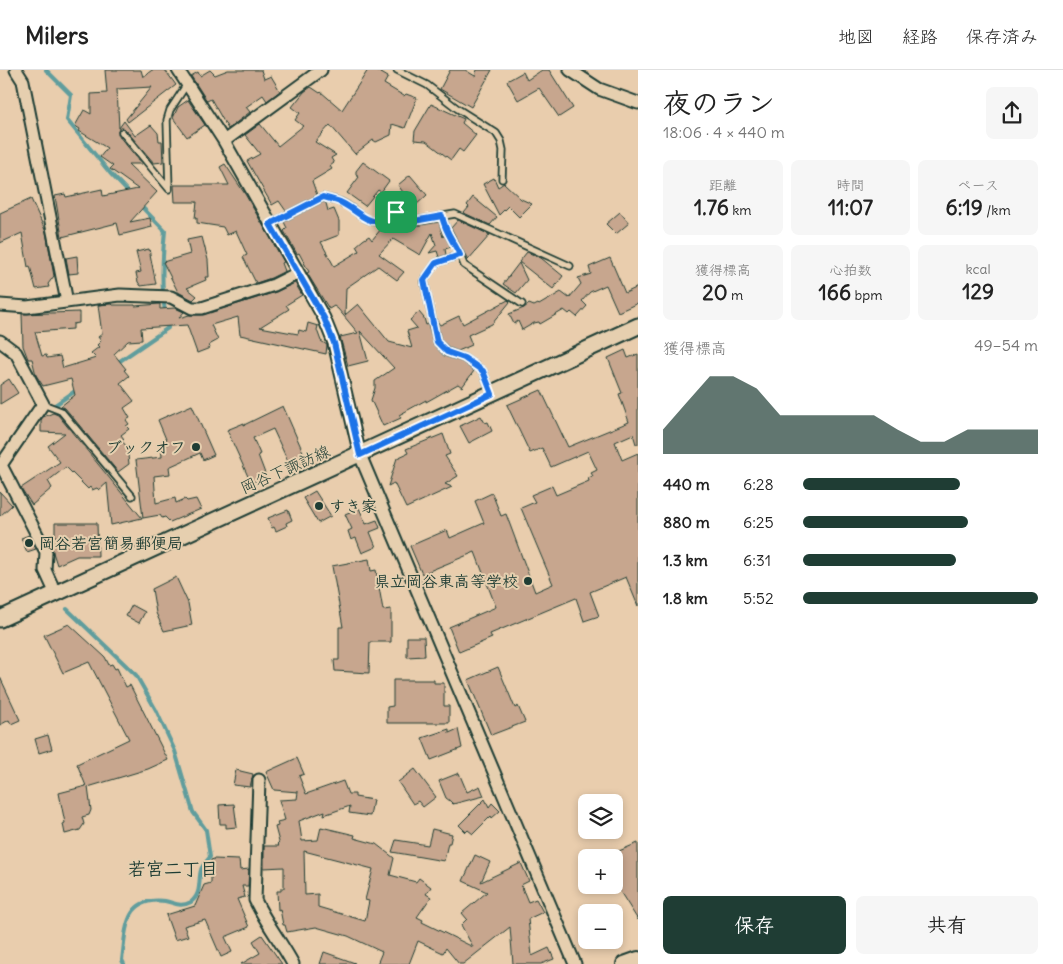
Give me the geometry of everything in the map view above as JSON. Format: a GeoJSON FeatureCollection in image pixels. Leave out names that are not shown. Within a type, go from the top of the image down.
{"type":"FeatureCollection","features":[{"type":"Feature","properties":{"kind":"main road","name":"岡谷下諏訪線"},"geometry":{"type":"LineString","coordinates":[[0,619],[638,326]]}},
{"type":"Feature","properties":{"kind":"street"},"geometry":{"type":"LineString","coordinates":[[16,70],[23,81],[67,302]]}},
{"type":"Feature","properties":{"kind":"street"},"geometry":{"type":"LineString","coordinates":[[178,70],[224,141],[324,318],[334,343],[360,455],[575,964]]}},
{"type":"Feature","properties":{"kind":"street"},"geometry":{"type":"LineString","coordinates":[[224,141],[321,70]]}},
{"type":"Feature","properties":{"kind":"street"},"geometry":{"type":"LineString","coordinates":[[570,70],[599,90],[638,103]]}},
{"type":"Feature","properties":{"kind":"street"},"geometry":{"type":"LineString","coordinates":[[0,305],[27,307],[120,295],[171,297],[192,308],[202,308],[274,285],[298,274]]}},
{"type":"Feature","properties":{"kind":"street"},"geometry":{"type":"LineString","coordinates":[[0,341],[16,353],[44,404],[1,466],[46,552],[45,570],[56,594]]}},
{"type":"Feature","properties":{"kind":"street"},"geometry":{"type":"LineString","coordinates":[[260,780],[255,900],[263,917],[281,941],[293,964]]}},
{"type":"Feature","properties":{"kind":"street"},"geometry":{"type":"LineString","coordinates":[[624,964],[638,959]]}},
{"type":"Feature","properties":{"kind":"lane"},"geometry":{"type":"LineString","coordinates":[[397,70],[427,85],[458,109],[496,133],[501,141],[503,150],[502,179]]}},
{"type":"Feature","properties":{"kind":"lane"},"geometry":{"type":"LineString","coordinates":[[122,132],[169,189],[167,120],[170,110],[187,83]]}},
{"type":"Feature","properties":{"kind":"lane"},"geometry":{"type":"LineString","coordinates":[[270,224],[323,197],[341,202],[370,222],[385,220],[396,212],[414,221],[455,214],[570,266]]}},
{"type":"Feature","properties":{"kind":"lane"},"geometry":{"type":"LineString","coordinates":[[442,216],[445,231],[454,242],[464,265],[522,304]]}},
{"type":"Feature","properties":{"kind":"lane"},"geometry":{"type":"LineString","coordinates":[[460,255],[436,263],[424,280],[437,342],[447,352],[464,358],[483,371],[492,394]]}},
{"type":"Feature","properties":{"kind":"lane"},"geometry":{"type":"LineString","coordinates":[[44,404],[61,411],[132,496]]}},
{"type":"Feature","properties":{"kind":"building"},"geometry":{"type":"Polygon","coordinates":[[[105,70],[141,70],[143,77],[152,70],[165,70],[176,85],[128,122],[126,119],[152,87],[117,89],[119,128],[124,121],[135,136],[151,125],[158,133],[159,141],[162,141],[163,162],[154,163],[125,129],[121,128],[118,131],[118,135],[142,164],[128,164],[157,192],[130,222],[150,218],[152,227],[120,235],[117,223],[62,237],[55,196],[65,194],[66,197],[102,189],[103,196],[138,189],[110,169],[113,166],[100,157],[107,148],[79,131],[80,129],[75,126],[84,110],[91,114],[91,94],[107,93],[105,70]]]}},
{"type":"Feature","properties":{"kind":"building"},"geometry":{"type":"Polygon","coordinates":[[[210,70],[215,75],[228,70],[261,70],[264,79],[271,76],[280,91],[267,101],[263,95],[246,107],[250,112],[228,129],[211,99],[207,101],[191,76],[198,72],[200,76],[210,70]]]}},
{"type":"Feature","properties":{"kind":"building"},"geometry":{"type":"Polygon","coordinates":[[[368,70],[376,70],[388,77],[384,84],[404,96],[406,94],[417,98],[405,128],[392,124],[391,135],[376,142],[373,140],[355,154],[330,125],[315,142],[336,155],[331,158],[334,163],[330,166],[332,169],[312,181],[317,195],[286,211],[279,201],[272,205],[247,161],[260,154],[245,135],[260,124],[278,146],[303,126],[295,120],[300,113],[292,107],[304,92],[311,87],[321,92],[342,110],[368,70]]]}},
{"type":"Feature","properties":{"kind":"building"},"geometry":{"type":"Polygon","coordinates":[[[450,70],[465,70],[475,76],[477,70],[492,70],[471,107],[440,89],[450,70]]]}},
{"type":"Feature","properties":{"kind":"building"},"geometry":{"type":"Polygon","coordinates":[[[542,70],[549,70],[573,108],[559,117],[539,88],[518,100],[507,81],[523,72],[527,80],[542,70]]]}},
{"type":"Feature","properties":{"kind":"building"},"geometry":{"type":"Polygon","coordinates":[[[188,100],[205,125],[187,137],[173,118],[178,107],[188,100]]]}},
{"type":"Feature","properties":{"kind":"building"},"geometry":{"type":"Polygon","coordinates":[[[431,104],[464,119],[462,123],[476,135],[463,152],[459,149],[451,160],[426,141],[414,140],[415,131],[431,104]]]}},
{"type":"Feature","properties":{"kind":"building"},"geometry":{"type":"Polygon","coordinates":[[[363,162],[389,181],[381,192],[378,190],[365,206],[347,193],[359,177],[356,175],[356,171],[363,162]]]}},
{"type":"Feature","properties":{"kind":"building"},"geometry":{"type":"Polygon","coordinates":[[[225,164],[245,194],[284,262],[282,263],[285,271],[256,283],[243,257],[247,255],[236,231],[227,235],[223,227],[197,223],[197,218],[195,218],[197,202],[175,202],[174,185],[229,185],[220,167],[225,164]]]}},
{"type":"Feature","properties":{"kind":"building"},"geometry":{"type":"Polygon","coordinates":[[[410,175],[427,195],[415,206],[411,200],[409,201],[398,185],[410,175]]]}},
{"type":"Feature","properties":{"kind":"building"},"geometry":{"type":"Polygon","coordinates":[[[494,178],[498,187],[504,183],[521,199],[532,204],[519,217],[508,206],[499,215],[483,184],[494,178]]]}},
{"type":"Feature","properties":{"kind":"building"},"geometry":{"type":"Polygon","coordinates":[[[473,197],[497,217],[490,225],[464,213],[473,197]]]}},
{"type":"Feature","properties":{"kind":"building"},"geometry":{"type":"Polygon","coordinates":[[[31,199],[46,232],[54,276],[48,284],[49,287],[36,289],[30,266],[28,267],[22,233],[0,243],[0,213],[31,199]]]}},
{"type":"Feature","properties":{"kind":"building"},"geometry":{"type":"Polygon","coordinates":[[[323,202],[326,203],[328,211],[334,209],[339,221],[339,235],[321,242],[334,266],[359,251],[356,246],[369,236],[372,240],[381,229],[400,225],[404,228],[439,222],[443,237],[444,235],[451,247],[445,249],[446,255],[439,257],[437,251],[429,253],[436,245],[432,233],[420,255],[393,239],[379,254],[404,272],[397,280],[378,266],[346,288],[345,315],[358,304],[389,342],[412,348],[407,331],[417,328],[410,320],[419,312],[424,318],[426,325],[428,324],[434,345],[444,356],[462,362],[474,371],[462,387],[458,384],[399,415],[401,418],[383,426],[371,400],[375,381],[394,368],[360,331],[368,361],[348,366],[340,337],[358,333],[338,309],[334,306],[329,309],[307,273],[309,272],[299,253],[297,254],[284,231],[287,228],[284,222],[323,202]]]}},
{"type":"Feature","properties":{"kind":"building"},"geometry":{"type":"Polygon","coordinates":[[[620,212],[629,223],[616,234],[606,224],[620,212]]]}},
{"type":"Feature","properties":{"kind":"building"},"geometry":{"type":"Polygon","coordinates":[[[458,220],[490,235],[468,260],[451,228],[458,220]]]}},
{"type":"Feature","properties":{"kind":"building"},"geometry":{"type":"Polygon","coordinates":[[[202,237],[208,260],[209,277],[205,277],[206,280],[187,288],[197,296],[193,300],[178,292],[163,262],[190,254],[187,240],[202,237]]]}},
{"type":"Feature","properties":{"kind":"building"},"geometry":{"type":"Polygon","coordinates":[[[149,249],[156,284],[141,286],[136,273],[141,272],[136,252],[149,249]]]}},
{"type":"Feature","properties":{"kind":"building"},"geometry":{"type":"Polygon","coordinates":[[[527,252],[541,258],[563,276],[553,289],[519,262],[527,252]]]}},
{"type":"Feature","properties":{"kind":"building"},"geometry":{"type":"Polygon","coordinates":[[[77,256],[78,273],[69,274],[66,258],[77,256]]]}},
{"type":"Feature","properties":{"kind":"building"},"geometry":{"type":"Polygon","coordinates":[[[610,258],[625,293],[638,287],[638,303],[618,312],[606,285],[590,292],[582,301],[587,306],[577,317],[571,312],[569,314],[564,310],[540,324],[539,322],[534,323],[522,330],[518,321],[514,324],[509,314],[529,304],[539,305],[561,292],[569,298],[581,284],[578,278],[591,274],[589,267],[610,258]]]}},
{"type":"Feature","properties":{"kind":"building"},"geometry":{"type":"Polygon","coordinates":[[[519,263],[527,280],[516,293],[503,284],[519,263]]]}},
{"type":"Feature","properties":{"kind":"building"},"geometry":{"type":"Polygon","coordinates":[[[295,283],[302,295],[286,305],[289,309],[260,327],[298,334],[299,330],[306,332],[308,323],[318,326],[317,330],[321,341],[327,345],[326,354],[240,335],[238,317],[211,325],[218,340],[209,345],[210,348],[197,353],[187,325],[141,328],[142,340],[128,341],[114,354],[129,376],[120,383],[134,401],[124,408],[130,418],[126,420],[129,424],[126,426],[129,429],[121,435],[124,439],[122,441],[127,447],[129,464],[118,472],[65,408],[61,406],[75,395],[71,379],[43,386],[36,375],[32,359],[28,359],[23,346],[22,314],[79,312],[79,323],[73,324],[73,329],[35,332],[42,356],[46,355],[47,358],[60,356],[63,368],[96,358],[91,353],[99,347],[97,345],[101,341],[98,337],[102,334],[98,305],[135,306],[160,304],[160,309],[175,308],[184,312],[179,318],[189,315],[202,315],[276,292],[295,283]]]}},
{"type":"Feature","properties":{"kind":"building"},"geometry":{"type":"Polygon","coordinates":[[[508,300],[510,302],[492,324],[468,335],[472,345],[458,351],[450,348],[441,340],[437,321],[440,325],[459,316],[463,324],[508,300]]]}},
{"type":"Feature","properties":{"kind":"building"},"geometry":{"type":"Polygon","coordinates":[[[625,350],[628,358],[638,354],[638,444],[636,444],[633,434],[615,442],[622,460],[638,453],[638,606],[626,577],[590,592],[599,616],[584,621],[576,598],[490,634],[492,638],[459,652],[449,627],[496,607],[475,552],[422,574],[410,546],[447,530],[450,538],[484,523],[475,501],[492,493],[501,516],[506,514],[535,592],[553,584],[521,508],[535,502],[531,495],[552,486],[556,495],[589,481],[588,478],[593,476],[591,473],[597,470],[588,451],[551,467],[542,448],[530,453],[507,405],[541,390],[568,447],[629,422],[619,394],[622,393],[608,358],[625,350]]]}},
{"type":"Feature","properties":{"kind":"building"},"geometry":{"type":"Polygon","coordinates":[[[9,379],[18,393],[0,404],[0,385],[9,379]]]}},
{"type":"Feature","properties":{"kind":"building"},"geometry":{"type":"Polygon","coordinates":[[[192,405],[214,455],[203,460],[200,453],[169,467],[170,474],[154,476],[156,503],[175,498],[176,503],[185,499],[187,501],[196,499],[201,509],[170,522],[160,515],[143,518],[136,460],[162,457],[161,445],[168,444],[158,420],[192,405]]]}},
{"type":"Feature","properties":{"kind":"building"},"geometry":{"type":"Polygon","coordinates":[[[283,406],[307,461],[291,468],[273,429],[253,438],[266,476],[251,483],[227,430],[244,423],[244,425],[283,406]]]}},
{"type":"Feature","properties":{"kind":"building"},"geometry":{"type":"Polygon","coordinates":[[[53,413],[58,415],[142,518],[111,525],[107,483],[99,490],[97,488],[92,490],[90,487],[88,489],[66,467],[48,481],[52,488],[32,505],[21,488],[60,462],[48,446],[65,433],[41,432],[41,420],[43,417],[53,413]]]}},
{"type":"Feature","properties":{"kind":"building"},"geometry":{"type":"Polygon","coordinates":[[[481,416],[485,423],[488,422],[492,431],[469,443],[460,426],[481,416]]]}},
{"type":"Feature","properties":{"kind":"building"},"geometry":{"type":"Polygon","coordinates":[[[443,434],[450,454],[445,456],[458,476],[445,484],[452,487],[406,508],[394,483],[388,486],[397,458],[408,453],[406,449],[443,434]]]}},
{"type":"Feature","properties":{"kind":"building"},"geometry":{"type":"Polygon","coordinates":[[[315,491],[331,516],[318,523],[303,498],[315,491]]]}},
{"type":"Feature","properties":{"kind":"building"},"geometry":{"type":"Polygon","coordinates":[[[0,492],[12,505],[0,516],[0,492]]]}},
{"type":"Feature","properties":{"kind":"building"},"geometry":{"type":"Polygon","coordinates":[[[359,508],[366,524],[377,520],[380,528],[370,532],[376,547],[362,553],[356,538],[351,540],[348,531],[352,529],[345,514],[359,508]]]}},
{"type":"Feature","properties":{"kind":"building"},"geometry":{"type":"Polygon","coordinates":[[[288,510],[292,520],[286,523],[287,526],[276,531],[274,527],[272,528],[268,518],[288,510]]]}},
{"type":"Feature","properties":{"kind":"building"},"geometry":{"type":"Polygon","coordinates":[[[55,523],[97,523],[98,556],[77,556],[57,565],[50,543],[55,541],[55,523]]]}},
{"type":"Feature","properties":{"kind":"building","name":"岡谷若宮簡易郵便局"},"geometry":{"type":"Polygon","coordinates":[[[29,535],[36,549],[27,552],[21,538],[29,535]]]}},
{"type":"Feature","properties":{"kind":"building"},"geometry":{"type":"Polygon","coordinates":[[[369,559],[371,571],[376,570],[383,610],[391,609],[391,642],[370,642],[369,673],[335,671],[334,660],[339,660],[339,627],[343,627],[332,566],[369,559]]]}},
{"type":"Feature","properties":{"kind":"building"},"geometry":{"type":"Polygon","coordinates":[[[176,577],[188,603],[192,625],[164,631],[156,613],[152,589],[176,577]]]}},
{"type":"Feature","properties":{"kind":"building"},"geometry":{"type":"Polygon","coordinates":[[[132,605],[145,612],[139,623],[126,616],[132,605]]]}},
{"type":"Feature","properties":{"kind":"building"},"geometry":{"type":"Polygon","coordinates":[[[69,624],[105,657],[109,665],[112,664],[115,669],[117,668],[126,687],[130,685],[168,760],[148,769],[88,787],[91,810],[89,815],[82,817],[84,824],[80,830],[65,834],[63,824],[65,823],[59,793],[86,786],[77,764],[129,739],[89,662],[63,673],[44,635],[69,624]]]}},
{"type":"Feature","properties":{"kind":"building"},"geometry":{"type":"Polygon","coordinates":[[[407,637],[424,637],[425,656],[407,657],[407,637]]]}},
{"type":"Feature","properties":{"kind":"building"},"geometry":{"type":"Polygon","coordinates":[[[498,667],[515,708],[518,706],[525,722],[491,735],[468,680],[498,667]]]}},
{"type":"Feature","properties":{"kind":"building"},"geometry":{"type":"Polygon","coordinates":[[[0,677],[20,720],[11,724],[9,720],[0,725],[0,677]]]}},
{"type":"Feature","properties":{"kind":"building"},"geometry":{"type":"Polygon","coordinates":[[[393,680],[434,680],[434,683],[444,683],[444,706],[449,706],[449,723],[387,723],[387,707],[393,706],[393,680]]]}},
{"type":"Feature","properties":{"kind":"building"},"geometry":{"type":"Polygon","coordinates":[[[449,729],[449,733],[458,729],[462,748],[431,760],[422,738],[449,729]]]}},
{"type":"Feature","properties":{"kind":"building"},"geometry":{"type":"Polygon","coordinates":[[[48,735],[52,749],[39,753],[35,739],[48,735]]]}},
{"type":"Feature","properties":{"kind":"building"},"geometry":{"type":"Polygon","coordinates":[[[297,758],[304,774],[299,776],[306,794],[343,781],[348,794],[355,794],[355,797],[373,800],[370,816],[349,813],[350,806],[324,815],[325,811],[299,821],[302,841],[318,840],[321,827],[355,835],[354,838],[376,844],[394,858],[390,875],[416,882],[419,878],[431,887],[426,894],[431,897],[417,917],[423,920],[422,922],[473,947],[461,925],[467,919],[462,913],[487,892],[463,881],[475,855],[490,862],[481,882],[521,863],[529,881],[521,885],[528,902],[536,899],[543,912],[528,919],[532,956],[549,948],[554,959],[541,964],[513,964],[510,927],[463,964],[459,964],[446,948],[443,953],[418,941],[409,964],[377,964],[382,952],[348,936],[316,927],[287,932],[285,925],[283,925],[280,909],[278,910],[277,891],[281,891],[281,888],[284,888],[284,867],[264,868],[264,846],[279,846],[277,844],[279,842],[275,827],[278,826],[277,822],[285,820],[279,800],[297,799],[298,792],[274,790],[266,772],[297,758]],[[304,851],[305,895],[318,894],[318,907],[365,921],[369,901],[365,900],[373,869],[304,851]]]}},
{"type":"Feature","properties":{"kind":"building"},"geometry":{"type":"Polygon","coordinates":[[[415,769],[436,797],[423,807],[418,801],[413,804],[398,782],[415,769]]]}},
{"type":"Feature","properties":{"kind":"building"},"geometry":{"type":"Polygon","coordinates":[[[236,770],[253,774],[250,787],[233,785],[236,770]]]}},
{"type":"Feature","properties":{"kind":"building"},"geometry":{"type":"Polygon","coordinates":[[[459,773],[467,792],[480,786],[484,796],[453,804],[446,798],[439,781],[459,773]]]}},
{"type":"Feature","properties":{"kind":"building"},"geometry":{"type":"Polygon","coordinates":[[[485,799],[489,807],[492,803],[500,811],[492,818],[491,816],[473,834],[468,830],[466,832],[459,825],[485,799]]]}},
{"type":"Feature","properties":{"kind":"building"},"geometry":{"type":"Polygon","coordinates":[[[234,804],[237,827],[226,828],[226,824],[220,824],[219,805],[234,804]]]}},
{"type":"Feature","properties":{"kind":"building"},"geometry":{"type":"Polygon","coordinates":[[[432,829],[452,834],[444,861],[392,852],[396,840],[428,845],[432,829]]]}},
{"type":"Feature","properties":{"kind":"building"},"geometry":{"type":"Polygon","coordinates":[[[638,843],[638,920],[622,894],[623,849],[638,843]]]}},
{"type":"Feature","properties":{"kind":"building"},"geometry":{"type":"Polygon","coordinates":[[[211,860],[239,860],[240,870],[249,869],[248,886],[242,886],[245,897],[237,899],[249,927],[225,937],[232,952],[221,957],[205,920],[184,926],[188,936],[175,940],[166,915],[195,906],[204,885],[211,883],[211,860]]]}},
{"type":"Feature","properties":{"kind":"building"},"geometry":{"type":"Polygon","coordinates":[[[262,935],[282,964],[241,964],[260,953],[253,941],[262,935]]]}},
{"type":"Feature","properties":{"kind":"building"},"geometry":{"type":"Polygon","coordinates":[[[324,952],[355,963],[320,964],[324,952]]]}},
{"type":"Feature","properties":{"kind":"waterway"},"geometry":{"type":"LineString","coordinates":[[46,70],[71,95],[67,120],[110,173],[130,194]]}},
{"type":"Feature","properties":{"kind":"waterway"},"geometry":{"type":"LineString","coordinates":[[140,205],[165,231],[162,272],[165,312]]}},
{"type":"Feature","properties":{"kind":"waterway"},"geometry":{"type":"LineString","coordinates":[[117,363],[168,328],[167,321]]}},
{"type":"Feature","properties":{"kind":"waterway"},"geometry":{"type":"LineString","coordinates":[[55,405],[78,389]]}},
{"type":"Feature","properties":{"kind":"waterway"},"geometry":{"type":"LineString","coordinates":[[67,609],[136,675],[156,710],[175,751],[193,812],[206,830],[210,857],[203,865],[197,895],[191,902],[184,905],[165,901],[152,901],[142,904],[134,910],[127,927],[122,960],[124,964]]}},
{"type":"Feature","properties":{"kind":"place","name":"ブックオフ"},"geometry":{"type":"Point","coordinates":[196,447]}},
{"type":"Feature","properties":{"kind":"place","name":"すき家"},"geometry":{"type":"Point","coordinates":[319,506]}},
{"type":"Feature","properties":{"kind":"place","name":"岡谷若宮簡易郵便局"},"geometry":{"type":"Point","coordinates":[29,543]}},
{"type":"Feature","properties":{"kind":"place","name":"県立岡谷東高等学校"},"geometry":{"type":"Point","coordinates":[528,581]}},
{"type":"Feature","properties":{"kind":"district","name":"若宮二丁目"},"geometry":{"type":"Point","coordinates":[173,869]}},
{"type":"Feature","properties":{"kind":"route"},"geometry":{"type":"LineString","coordinates":[[323,197],[341,202],[370,222],[385,220],[396,212],[414,221],[442,216],[445,231],[454,242],[460,255],[436,263],[424,280],[437,342],[447,352],[464,358],[483,371],[492,394],[360,455],[334,343],[324,318],[270,224],[323,197]]}}]}
